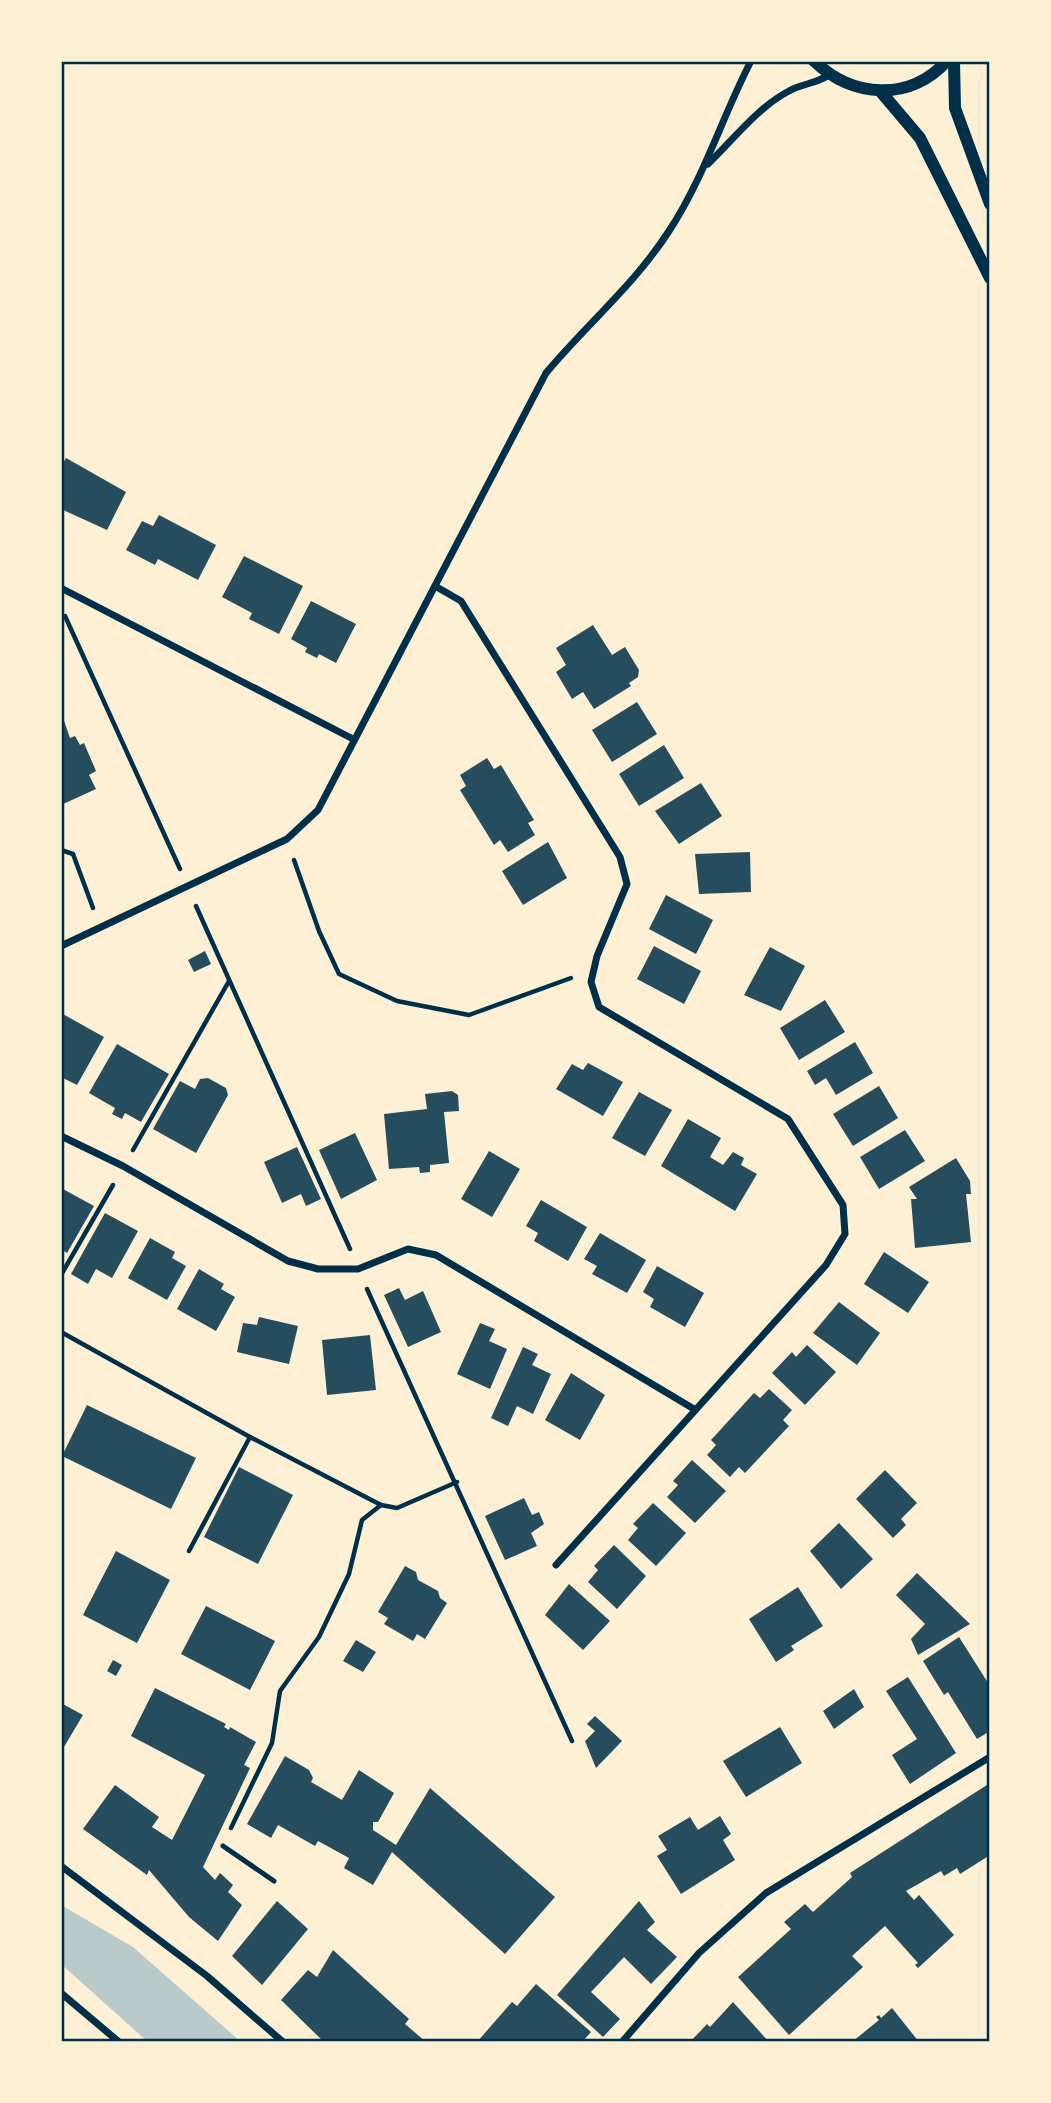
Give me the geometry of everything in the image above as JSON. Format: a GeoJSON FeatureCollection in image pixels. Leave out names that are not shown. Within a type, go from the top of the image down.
{"type":"FeatureCollection","features":[{"type":"Feature","properties":{"kind":"street"},"geometry":{"type":"LineString","coordinates":[[61,946],[287,839],[318,810],[546,373],[581,330],[638,274],[670,231],[705,167],[751,61]]}},
{"type":"Feature","properties":{"kind":"street"},"geometry":{"type":"LineString","coordinates":[[814,61],[829,75],[854,88],[881,92],[910,87],[935,74],[947,61]]}},
{"type":"Feature","properties":{"kind":"street"},"geometry":{"type":"LineString","coordinates":[[954,61],[955,108],[990,204]]}},
{"type":"Feature","properties":{"kind":"street"},"geometry":{"type":"LineString","coordinates":[[705,167],[780,97],[790,90],[812,85],[829,75]]}},
{"type":"Feature","properties":{"kind":"street"},"geometry":{"type":"LineString","coordinates":[[881,92],[920,138],[990,278]]}},
{"type":"Feature","properties":{"kind":"street"},"geometry":{"type":"LineString","coordinates":[[435,586],[461,601],[620,857],[627,884],[593,970],[591,982],[599,1007],[788,1119],[843,1205],[845,1234],[826,1265],[556,1565]]}},
{"type":"Feature","properties":{"kind":"street"},"geometry":{"type":"LineString","coordinates":[[61,588],[353,739]]}},
{"type":"Feature","properties":{"kind":"street"},"geometry":{"type":"LineString","coordinates":[[61,1136],[123,1166],[288,1261],[318,1269],[358,1269],[408,1249],[436,1255],[694,1409]]}},
{"type":"Feature","properties":{"kind":"street"},"geometry":{"type":"LineString","coordinates":[[622,2042],[699,1953],[766,1893],[990,1756]]}},
{"type":"Feature","properties":{"kind":"street"},"geometry":{"type":"LineString","coordinates":[[61,1866],[154,1935],[284,2042]]}},
{"type":"Feature","properties":{"kind":"street"},"geometry":{"type":"LineString","coordinates":[[61,1993],[119,2042]]}},
{"type":"Feature","properties":{"kind":"lane"},"geometry":{"type":"LineString","coordinates":[[223,1846],[274,1881]]}},
{"type":"Feature","properties":{"kind":"path"},"geometry":{"type":"LineString","coordinates":[[69,592],[62,610],[572,1741]]}},
{"type":"Feature","properties":{"kind":"path"},"geometry":{"type":"LineString","coordinates":[[287,839],[319,930],[339,974],[397,1001],[469,1015],[593,970]]}},
{"type":"Feature","properties":{"kind":"path"},"geometry":{"type":"LineString","coordinates":[[61,850],[73,855],[100,929]]}},
{"type":"Feature","properties":{"kind":"path"},"geometry":{"type":"LineString","coordinates":[[61,1275],[230,980]]}},
{"type":"Feature","properties":{"kind":"path"},"geometry":{"type":"LineString","coordinates":[[61,1332],[250,1437],[381,1505],[397,1508],[457,1482]]}},
{"type":"Feature","properties":{"kind":"path"},"geometry":{"type":"LineString","coordinates":[[189,1551],[250,1437]]}},
{"type":"Feature","properties":{"kind":"path"},"geometry":{"type":"LineString","coordinates":[[223,1846],[272,1743],[280,1691],[319,1637],[349,1574],[362,1520],[381,1505]]}},
{"type":"Feature","properties":{"kind":"shaded area"},"geometry":{"type":"Polygon","coordinates":[[[61,1905],[133,1947],[241,2042],[148,2042],[61,1964],[61,1905]]]}},
{"type":"Feature","properties":{"kind":"building"},"geometry":{"type":"Polygon","coordinates":[[[66,458],[126,492],[107,530],[61,509],[61,467],[66,458]]]}},
{"type":"Feature","properties":{"kind":"building"},"geometry":{"type":"Polygon","coordinates":[[[159,515],[216,545],[198,580],[158,559],[155,565],[126,550],[142,521],[153,526],[159,515]]]}},
{"type":"Feature","properties":{"kind":"building"},"geometry":{"type":"Polygon","coordinates":[[[244,556],[303,586],[279,634],[249,619],[252,613],[222,597],[244,556]]]}},
{"type":"Feature","properties":{"kind":"building"},"geometry":{"type":"Polygon","coordinates":[[[311,601],[356,624],[336,663],[319,654],[317,658],[305,652],[307,648],[291,639],[311,601]]]}},
{"type":"Feature","properties":{"kind":"building"},"geometry":{"type":"Polygon","coordinates":[[[593,625],[612,655],[625,647],[639,670],[638,677],[629,683],[631,686],[594,709],[583,692],[572,699],[556,672],[566,665],[556,648],[593,625]]]}},
{"type":"Feature","properties":{"kind":"building"},"geometry":{"type":"Polygon","coordinates":[[[637,702],[657,734],[612,762],[592,730],[637,702]]]}},
{"type":"Feature","properties":{"kind":"building"},"geometry":{"type":"Polygon","coordinates":[[[61,712],[70,738],[75,736],[80,745],[84,743],[96,771],[89,775],[96,789],[61,805],[61,712]]]}},
{"type":"Feature","properties":{"kind":"building"},"geometry":{"type":"Polygon","coordinates":[[[664,745],[684,778],[639,806],[619,774],[664,745]]]}},
{"type":"Feature","properties":{"kind":"building"},"geometry":{"type":"Polygon","coordinates":[[[487,758],[494,769],[501,765],[534,820],[528,823],[535,835],[508,852],[500,840],[494,845],[460,790],[466,786],[460,775],[487,758]]]}},
{"type":"Feature","properties":{"kind":"building"},"geometry":{"type":"Polygon","coordinates":[[[701,783],[722,816],[679,844],[655,811],[701,783]]]}},
{"type":"Feature","properties":{"kind":"building"},"geometry":{"type":"Polygon","coordinates":[[[548,842],[567,878],[523,905],[502,871],[548,842]]]}},
{"type":"Feature","properties":{"kind":"building"},"geometry":{"type":"Polygon","coordinates":[[[750,852],[751,892],[699,894],[695,854],[750,852]]]}},
{"type":"Feature","properties":{"kind":"building"},"geometry":{"type":"Polygon","coordinates":[[[666,895],[713,920],[696,954],[649,929],[666,895]]]}},
{"type":"Feature","properties":{"kind":"building"},"geometry":{"type":"Polygon","coordinates":[[[654,946],[701,971],[684,1004],[637,979],[654,946]]]}},
{"type":"Feature","properties":{"kind":"building"},"geometry":{"type":"Polygon","coordinates":[[[770,947],[805,966],[781,1011],[744,995],[770,947]]]}},
{"type":"Feature","properties":{"kind":"building"},"geometry":{"type":"Polygon","coordinates":[[[205,951],[211,964],[194,972],[188,960],[205,951]]]}},
{"type":"Feature","properties":{"kind":"building"},"geometry":{"type":"Polygon","coordinates":[[[825,1000],[845,1032],[799,1060],[780,1028],[825,1000]]]}},
{"type":"Feature","properties":{"kind":"building"},"geometry":{"type":"Polygon","coordinates":[[[61,1013],[104,1037],[77,1085],[61,1077],[61,1013]]]}},
{"type":"Feature","properties":{"kind":"building"},"geometry":{"type":"Polygon","coordinates":[[[855,1042],[873,1073],[836,1095],[826,1078],[815,1085],[807,1071],[855,1042]]]}},
{"type":"Feature","properties":{"kind":"building"},"geometry":{"type":"Polygon","coordinates":[[[117,1044],[169,1074],[141,1122],[125,1113],[122,1119],[112,1114],[115,1108],[89,1093],[117,1044]]]}},
{"type":"Feature","properties":{"kind":"building"},"geometry":{"type":"Polygon","coordinates":[[[588,1063],[623,1082],[603,1116],[556,1089],[572,1064],[583,1070],[588,1063]]]}},
{"type":"Feature","properties":{"kind":"building"},"geometry":{"type":"Polygon","coordinates":[[[208,1078],[226,1088],[228,1095],[196,1153],[153,1129],[180,1081],[195,1089],[200,1079],[208,1078]]]}},
{"type":"Feature","properties":{"kind":"building"},"geometry":{"type":"Polygon","coordinates":[[[879,1086],[898,1118],[853,1146],[833,1114],[879,1086]]]}},
{"type":"Feature","properties":{"kind":"building"},"geometry":{"type":"Polygon","coordinates":[[[452,1091],[458,1095],[459,1111],[444,1112],[449,1163],[430,1165],[430,1172],[420,1173],[419,1167],[389,1169],[384,1114],[427,1109],[425,1094],[452,1091]]]}},
{"type":"Feature","properties":{"kind":"building"},"geometry":{"type":"Polygon","coordinates":[[[639,1092],[672,1110],[645,1156],[612,1138],[639,1092]]]}},
{"type":"Feature","properties":{"kind":"building"},"geometry":{"type":"Polygon","coordinates":[[[688,1119],[721,1138],[710,1157],[723,1165],[733,1152],[744,1158],[741,1165],[757,1174],[735,1211],[661,1166],[688,1119]]]}},
{"type":"Feature","properties":{"kind":"building"},"geometry":{"type":"Polygon","coordinates":[[[905,1130],[925,1161],[879,1189],[860,1157],[905,1130]]]}},
{"type":"Feature","properties":{"kind":"building"},"geometry":{"type":"Polygon","coordinates":[[[355,1133],[377,1180],[341,1199],[319,1150],[355,1133]]]}},
{"type":"Feature","properties":{"kind":"building"},"geometry":{"type":"Polygon","coordinates":[[[297,1147],[321,1199],[306,1206],[301,1194],[282,1203],[264,1162],[297,1147]]]}},
{"type":"Feature","properties":{"kind":"building"},"geometry":{"type":"Polygon","coordinates":[[[489,1151],[520,1169],[492,1217],[461,1199],[489,1151]]]}},
{"type":"Feature","properties":{"kind":"building"},"geometry":{"type":"Polygon","coordinates":[[[956,1158],[970,1181],[971,1194],[966,1194],[971,1242],[915,1248],[911,1199],[917,1199],[909,1187],[956,1158]]]}},
{"type":"Feature","properties":{"kind":"building"},"geometry":{"type":"Polygon","coordinates":[[[61,1188],[94,1206],[67,1253],[61,1249],[61,1188]]]}},
{"type":"Feature","properties":{"kind":"building"},"geometry":{"type":"Polygon","coordinates":[[[541,1200],[587,1227],[568,1261],[534,1241],[538,1233],[526,1226],[541,1200]]]}},
{"type":"Feature","properties":{"kind":"building"},"geometry":{"type":"Polygon","coordinates":[[[105,1213],[138,1231],[112,1278],[96,1269],[88,1284],[71,1274],[105,1213]]]}},
{"type":"Feature","properties":{"kind":"building"},"geometry":{"type":"Polygon","coordinates":[[[600,1233],[646,1260],[627,1293],[592,1274],[597,1266],[584,1259],[600,1233]]]}},
{"type":"Feature","properties":{"kind":"building"},"geometry":{"type":"Polygon","coordinates":[[[150,1238],[175,1252],[172,1258],[186,1266],[167,1300],[128,1278],[150,1238]]]}},
{"type":"Feature","properties":{"kind":"building"},"geometry":{"type":"Polygon","coordinates":[[[884,1252],[929,1282],[908,1313],[864,1284],[884,1252]]]}},
{"type":"Feature","properties":{"kind":"building"},"geometry":{"type":"Polygon","coordinates":[[[657,1266],[704,1293],[685,1327],[650,1307],[654,1299],[643,1292],[657,1266]]]}},
{"type":"Feature","properties":{"kind":"building"},"geometry":{"type":"Polygon","coordinates":[[[199,1269],[224,1284],[221,1289],[235,1297],[216,1331],[177,1309],[199,1269]]]}},
{"type":"Feature","properties":{"kind":"building"},"geometry":{"type":"Polygon","coordinates":[[[399,1288],[405,1300],[423,1291],[441,1332],[408,1347],[384,1295],[399,1288]]]}},
{"type":"Feature","properties":{"kind":"building"},"geometry":{"type":"Polygon","coordinates":[[[839,1302],[880,1333],[857,1365],[813,1333],[839,1302]]]}},
{"type":"Feature","properties":{"kind":"building"},"geometry":{"type":"Polygon","coordinates":[[[259,1317],[298,1326],[289,1364],[237,1352],[243,1323],[257,1325],[259,1317]]]}},
{"type":"Feature","properties":{"kind":"building"},"geometry":{"type":"Polygon","coordinates":[[[480,1323],[495,1329],[489,1341],[507,1349],[490,1389],[457,1374],[480,1323]]]}},
{"type":"Feature","properties":{"kind":"building"},"geometry":{"type":"Polygon","coordinates":[[[370,1335],[376,1390],[327,1395],[322,1340],[370,1335]]]}},
{"type":"Feature","properties":{"kind":"building"},"geometry":{"type":"Polygon","coordinates":[[[807,1345],[836,1372],[805,1405],[772,1373],[792,1352],[796,1357],[807,1345]]]}},
{"type":"Feature","properties":{"kind":"building"},"geometry":{"type":"Polygon","coordinates":[[[523,1347],[538,1354],[532,1365],[551,1374],[533,1414],[517,1406],[508,1426],[491,1418],[523,1347]]]}},
{"type":"Feature","properties":{"kind":"building"},"geometry":{"type":"Polygon","coordinates":[[[571,1373],[605,1395],[580,1440],[545,1420],[571,1373]]]}},
{"type":"Feature","properties":{"kind":"building"},"geometry":{"type":"Polygon","coordinates":[[[769,1389],[792,1410],[783,1420],[789,1426],[745,1473],[739,1467],[730,1477],[707,1455],[716,1445],[711,1440],[754,1393],[760,1398],[769,1389]]]}},
{"type":"Feature","properties":{"kind":"building"},"geometry":{"type":"Polygon","coordinates":[[[87,1405],[196,1458],[171,1509],[62,1456],[87,1405]]]}},
{"type":"Feature","properties":{"kind":"building"},"geometry":{"type":"Polygon","coordinates":[[[692,1460],[726,1491],[695,1523],[667,1497],[678,1485],[673,1481],[692,1460]]]}},
{"type":"Feature","properties":{"kind":"building"},"geometry":{"type":"Polygon","coordinates":[[[239,1467],[293,1495],[258,1564],[204,1537],[239,1467]]]}},
{"type":"Feature","properties":{"kind":"building"},"geometry":{"type":"Polygon","coordinates":[[[885,1470],[917,1503],[901,1519],[906,1525],[893,1538],[856,1499],[885,1470]]]}},
{"type":"Feature","properties":{"kind":"building"},"geometry":{"type":"Polygon","coordinates":[[[524,1498],[532,1515],[539,1512],[544,1524],[531,1533],[537,1546],[505,1560],[485,1516],[524,1498]]]}},
{"type":"Feature","properties":{"kind":"building"},"geometry":{"type":"Polygon","coordinates":[[[653,1503],[686,1533],[656,1566],[628,1540],[638,1528],[633,1524],[653,1503]]]}},
{"type":"Feature","properties":{"kind":"building"},"geometry":{"type":"Polygon","coordinates":[[[839,1523],[873,1559],[841,1589],[810,1551],[839,1523]]]}},
{"type":"Feature","properties":{"kind":"building"},"geometry":{"type":"Polygon","coordinates":[[[614,1545],[646,1576],[617,1609],[588,1582],[598,1570],[594,1566],[614,1545]]]}},
{"type":"Feature","properties":{"kind":"building"},"geometry":{"type":"Polygon","coordinates":[[[116,1551],[170,1580],[137,1643],[83,1615],[116,1551]]]}},
{"type":"Feature","properties":{"kind":"building"},"geometry":{"type":"Polygon","coordinates":[[[405,1566],[416,1572],[418,1580],[438,1591],[440,1598],[447,1603],[425,1639],[417,1634],[413,1641],[384,1624],[388,1618],[378,1612],[405,1566]]]}},
{"type":"Feature","properties":{"kind":"building"},"geometry":{"type":"Polygon","coordinates":[[[917,1573],[970,1624],[918,1655],[911,1639],[925,1624],[896,1595],[917,1573]]]}},
{"type":"Feature","properties":{"kind":"building"},"geometry":{"type":"Polygon","coordinates":[[[569,1584],[610,1621],[583,1650],[545,1615],[569,1584]]]}},
{"type":"Feature","properties":{"kind":"building"},"geometry":{"type":"Polygon","coordinates":[[[798,1587],[823,1626],[791,1646],[794,1650],[776,1662],[749,1619],[798,1587]]]}},
{"type":"Feature","properties":{"kind":"building"},"geometry":{"type":"Polygon","coordinates":[[[206,1606],[275,1641],[250,1690],[181,1654],[206,1606]]]}},
{"type":"Feature","properties":{"kind":"building"},"geometry":{"type":"Polygon","coordinates":[[[959,1637],[990,1686],[990,1731],[977,1739],[948,1692],[944,1695],[923,1661],[959,1637]]]}},
{"type":"Feature","properties":{"kind":"building"},"geometry":{"type":"Polygon","coordinates":[[[356,1640],[376,1652],[363,1672],[343,1661],[356,1640]]]}},
{"type":"Feature","properties":{"kind":"building"},"geometry":{"type":"Polygon","coordinates":[[[113,1660],[122,1665],[116,1676],[107,1671],[113,1660]]]}},
{"type":"Feature","properties":{"kind":"building"},"geometry":{"type":"Polygon","coordinates":[[[908,1677],[956,1753],[910,1784],[892,1755],[917,1739],[886,1691],[908,1677]]]}},
{"type":"Feature","properties":{"kind":"building"},"geometry":{"type":"Polygon","coordinates":[[[155,1688],[226,1724],[224,1727],[229,1730],[230,1727],[256,1742],[244,1765],[250,1768],[203,1867],[215,1880],[220,1873],[233,1885],[228,1892],[242,1905],[218,1941],[189,1917],[149,1870],[147,1875],[83,1829],[115,1785],[159,1817],[152,1827],[172,1840],[205,1775],[131,1736],[155,1688]]]}},
{"type":"Feature","properties":{"kind":"building"},"geometry":{"type":"Polygon","coordinates":[[[854,1689],[864,1707],[834,1729],[823,1711],[854,1689]]]}},
{"type":"Feature","properties":{"kind":"building"},"geometry":{"type":"Polygon","coordinates":[[[61,1703],[83,1715],[61,1752],[61,1703]]]}},
{"type":"Feature","properties":{"kind":"building"},"geometry":{"type":"Polygon","coordinates":[[[595,1716],[622,1741],[596,1768],[585,1741],[595,1731],[587,1724],[595,1716]]]}},
{"type":"Feature","properties":{"kind":"building"},"geometry":{"type":"Polygon","coordinates":[[[780,1727],[802,1763],[746,1797],[723,1761],[780,1727]]]}},
{"type":"Feature","properties":{"kind":"building"},"geometry":{"type":"Polygon","coordinates":[[[285,1756],[309,1770],[313,1778],[311,1782],[342,1800],[359,1770],[394,1793],[378,1822],[373,1822],[373,1830],[396,1845],[430,1788],[555,1897],[505,1954],[392,1852],[373,1885],[344,1868],[349,1858],[318,1841],[315,1846],[278,1825],[271,1838],[247,1824],[285,1756]]]}},
{"type":"Feature","properties":{"kind":"building"},"geometry":{"type":"Polygon","coordinates":[[[990,1783],[990,1855],[960,1874],[957,1868],[944,1876],[941,1871],[906,1891],[914,1900],[919,1895],[954,1935],[918,1968],[915,1965],[918,1963],[885,1926],[852,1956],[863,1967],[789,2035],[738,1977],[791,1929],[784,1922],[805,1904],[813,1912],[852,1877],[850,1873],[990,1783]]]}},
{"type":"Feature","properties":{"kind":"building"},"geometry":{"type":"Polygon","coordinates":[[[720,1816],[731,1834],[723,1840],[735,1860],[681,1894],[657,1856],[667,1850],[658,1836],[690,1817],[698,1830],[720,1816]]]}},
{"type":"Feature","properties":{"kind":"building"},"geometry":{"type":"Polygon","coordinates":[[[277,1901],[308,1929],[262,1985],[232,1956],[277,1901]]]}},
{"type":"Feature","properties":{"kind":"building"},"geometry":{"type":"Polygon","coordinates":[[[639,1901],[655,1922],[647,1930],[677,1957],[651,1984],[624,1957],[591,1992],[620,2019],[603,2037],[557,1995],[639,1901]]]}},
{"type":"Feature","properties":{"kind":"building"},"geometry":{"type":"Polygon","coordinates":[[[333,1950],[409,2019],[405,2024],[426,2042],[324,2042],[281,2000],[308,1970],[317,1977],[333,1950]]]}},
{"type":"Feature","properties":{"kind":"building"},"geometry":{"type":"Polygon","coordinates":[[[536,1984],[591,2032],[582,2042],[477,2042],[512,2002],[517,2006],[536,1984]]]}},
{"type":"Feature","properties":{"kind":"building"},"geometry":{"type":"Polygon","coordinates":[[[733,2002],[769,2042],[690,2042],[707,2024],[710,2027],[733,2002]]]}},
{"type":"Feature","properties":{"kind":"building"},"geometry":{"type":"Polygon","coordinates":[[[892,2008],[919,2042],[852,2042],[879,2020],[876,2017],[879,2015],[881,2018],[892,2008]]]}}]}
